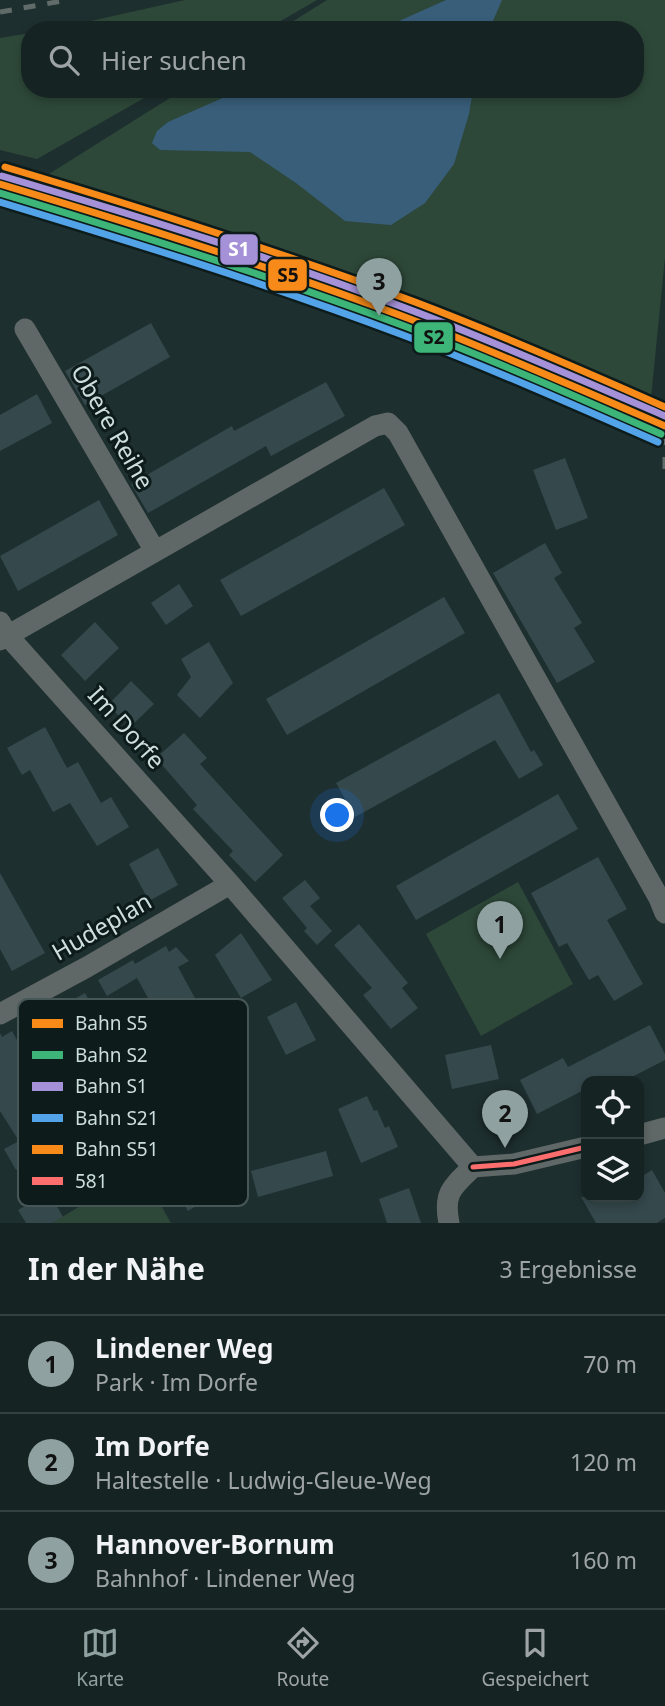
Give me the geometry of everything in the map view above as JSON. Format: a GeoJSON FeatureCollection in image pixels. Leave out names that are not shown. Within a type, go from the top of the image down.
{"type":"FeatureCollection","features":[{"type":"Feature","properties":{"kind":"street","name":"Obere Reihe"},"geometry":{"type":"LineString","coordinates":[[25,329],[155,551]]}},
{"type":"Feature","properties":{"kind":"street"},"geometry":{"type":"LineString","coordinates":[[3,633],[155,551],[375,426],[388,423],[398,433],[665,913]]}},
{"type":"Feature","properties":{"kind":"street","name":"Im Dorfe"},"geometry":{"type":"LineString","coordinates":[[3,633],[230,884],[473,1167]]}},
{"type":"Feature","properties":{"kind":"street","name":"Hudeplan"},"geometry":{"type":"LineString","coordinates":[[28,999],[230,884]]}},
{"type":"Feature","properties":{"kind":"street","name":"Hudeplan"},"geometry":{"type":"LineString","coordinates":[[0,1014],[18,1004]]}},
{"type":"Feature","properties":{"kind":"street"},"geometry":{"type":"LineString","coordinates":[[644,1134],[665,1128]]}},
{"type":"Feature","properties":{"kind":"street"},"geometry":{"type":"LineString","coordinates":[[449,1223],[446,1206],[449,1192],[473,1167],[514,1164],[581,1148]]}},
{"type":"Feature","properties":{"kind":"green space"},"geometry":{"type":"Polygon","coordinates":[[[185,0],[317,0],[281,21],[90,21],[185,0]]]}},
{"type":"Feature","properties":{"kind":"green space"},"geometry":{"type":"Polygon","coordinates":[[[327,0],[665,0],[665,257],[651,398],[491,332],[312,266],[41,179],[170,98],[644,98],[644,21],[293,21],[327,0]]]}},
{"type":"Feature","properties":{"kind":"green space"},"geometry":{"type":"Polygon","coordinates":[[[21,34],[21,98],[144,98],[37,159],[0,150],[0,38],[21,34]]]}},
{"type":"Feature","properties":{"kind":"green space"},"geometry":{"type":"Polygon","coordinates":[[[518,882],[573,984],[481,1036],[426,934],[518,882]]]}},
{"type":"Feature","properties":{"kind":"green space"},"geometry":{"type":"Polygon","coordinates":[[[81,1206],[161,1206],[171,1223],[52,1223],[81,1206]]]}},
{"type":"Feature","properties":{"kind":"water"},"geometry":{"type":"Polygon","coordinates":[[[446,0],[502,0],[493,21],[399,21],[446,0]]]}},
{"type":"Feature","properties":{"kind":"water"},"geometry":{"type":"Polygon","coordinates":[[[223,98],[472,98],[454,164],[425,203],[391,225],[345,221],[250,152],[160,150],[152,143],[157,131],[168,122],[223,98]]]}},
{"type":"Feature","properties":{"kind":"building"},"geometry":{"type":"Polygon","coordinates":[[[151,323],[170,357],[85,405],[65,371],[151,323]]]}},
{"type":"Feature","properties":{"kind":"building"},"geometry":{"type":"Polygon","coordinates":[[[326,382],[345,416],[271,456],[266,446],[148,513],[131,484],[232,426],[234,431],[326,382]]]}},
{"type":"Feature","properties":{"kind":"building"},"geometry":{"type":"Polygon","coordinates":[[[37,394],[52,423],[0,451],[0,415],[37,394]]]}},
{"type":"Feature","properties":{"kind":"building"},"geometry":{"type":"Polygon","coordinates":[[[565,458],[588,518],[556,530],[533,470],[565,458]]]}},
{"type":"Feature","properties":{"kind":"building"},"geometry":{"type":"Polygon","coordinates":[[[384,488],[405,525],[241,616],[220,580],[384,488]]]}},
{"type":"Feature","properties":{"kind":"building"},"geometry":{"type":"Polygon","coordinates":[[[99,500],[118,535],[18,591],[0,556],[99,500]]]}},
{"type":"Feature","properties":{"kind":"building"},"geometry":{"type":"Polygon","coordinates":[[[545,543],[562,573],[554,578],[582,623],[574,628],[595,662],[557,683],[493,573],[545,543]]]}},
{"type":"Feature","properties":{"kind":"building"},"geometry":{"type":"Polygon","coordinates":[[[179,584],[193,606],[166,625],[151,603],[179,584]]]}},
{"type":"Feature","properties":{"kind":"building"},"geometry":{"type":"Polygon","coordinates":[[[444,597],[465,633],[287,735],[266,699],[444,597]]]}},
{"type":"Feature","properties":{"kind":"building"},"geometry":{"type":"Polygon","coordinates":[[[95,622],[119,648],[85,681],[61,655],[95,622]]]}},
{"type":"Feature","properties":{"kind":"building"},"geometry":{"type":"Polygon","coordinates":[[[209,642],[233,683],[200,718],[177,695],[191,677],[181,659],[209,642]]]}},
{"type":"Feature","properties":{"kind":"building"},"geometry":{"type":"Polygon","coordinates":[[[131,681],[154,704],[130,727],[108,705],[131,681]]]}},
{"type":"Feature","properties":{"kind":"building"},"geometry":{"type":"Polygon","coordinates":[[[499,693],[531,752],[534,750],[543,765],[519,779],[495,740],[355,817],[336,783],[499,693]]]}},
{"type":"Feature","properties":{"kind":"building"},"geometry":{"type":"Polygon","coordinates":[[[45,727],[67,768],[78,762],[101,803],[111,797],[129,827],[97,846],[70,803],[53,812],[30,770],[22,775],[7,748],[45,727]]]}},
{"type":"Feature","properties":{"kind":"building"},"geometry":{"type":"Polygon","coordinates":[[[184,733],[207,758],[200,764],[283,855],[255,882],[229,855],[233,851],[193,809],[197,805],[156,758],[184,733]]]}},
{"type":"Feature","properties":{"kind":"building"},"geometry":{"type":"Polygon","coordinates":[[[558,794],[578,829],[416,920],[396,886],[558,794]]]}},
{"type":"Feature","properties":{"kind":"building"},"geometry":{"type":"Polygon","coordinates":[[[158,848],[178,885],[149,901],[129,864],[158,848]]]}},
{"type":"Feature","properties":{"kind":"building"},"geometry":{"type":"Polygon","coordinates":[[[598,857],[627,909],[607,920],[643,984],[614,1001],[598,975],[589,980],[567,943],[559,947],[531,893],[598,857]]]}},
{"type":"Feature","properties":{"kind":"building"},"geometry":{"type":"Polygon","coordinates":[[[0,873],[45,953],[12,971],[0,949],[0,873]]]}},
{"type":"Feature","properties":{"kind":"building"},"geometry":{"type":"Polygon","coordinates":[[[305,880],[320,898],[310,906],[332,931],[317,945],[304,931],[307,928],[282,898],[305,880]]]}},
{"type":"Feature","properties":{"kind":"building"},"geometry":{"type":"Polygon","coordinates":[[[359,924],[408,983],[402,988],[418,1008],[391,1029],[363,995],[372,988],[334,945],[359,924]]]}},
{"type":"Feature","properties":{"kind":"building"},"geometry":{"type":"Polygon","coordinates":[[[241,933],[272,980],[241,998],[215,955],[241,933]]]}},
{"type":"Feature","properties":{"kind":"building"},"geometry":{"type":"Polygon","coordinates":[[[166,946],[169,952],[176,947],[189,961],[178,967],[195,999],[149,999],[137,978],[107,996],[98,980],[133,960],[135,964],[166,946]]]}},
{"type":"Feature","properties":{"kind":"building"},"geometry":{"type":"Polygon","coordinates":[[[85,993],[88,999],[74,999],[85,993]]]}},
{"type":"Feature","properties":{"kind":"building"},"geometry":{"type":"Polygon","coordinates":[[[296,1002],[316,1040],[286,1055],[267,1017],[296,1002]]]}},
{"type":"Feature","properties":{"kind":"building"},"geometry":{"type":"Polygon","coordinates":[[[650,1025],[665,1054],[665,1060],[634,1076],[581,1076],[581,1092],[537,1114],[520,1080],[563,1058],[568,1067],[650,1025]]]}},
{"type":"Feature","properties":{"kind":"building"},"geometry":{"type":"Polygon","coordinates":[[[12,1031],[18,1042],[18,1139],[0,1111],[0,1033],[2,1037],[12,1031]]]}},
{"type":"Feature","properties":{"kind":"building"},"geometry":{"type":"Polygon","coordinates":[[[491,1045],[499,1079],[452,1089],[445,1055],[491,1045]]]}},
{"type":"Feature","properties":{"kind":"building"},"geometry":{"type":"Polygon","coordinates":[[[367,1096],[385,1128],[389,1126],[398,1147],[361,1163],[338,1109],[367,1096]]]}},
{"type":"Feature","properties":{"kind":"building"},"geometry":{"type":"Polygon","coordinates":[[[18,1142],[18,1169],[16,1170],[4,1149],[18,1142]]]}},
{"type":"Feature","properties":{"kind":"building"},"geometry":{"type":"Polygon","coordinates":[[[326,1151],[333,1176],[258,1197],[251,1171],[326,1151]]]}},
{"type":"Feature","properties":{"kind":"building"},"geometry":{"type":"Polygon","coordinates":[[[652,1170],[665,1193],[665,1218],[657,1223],[596,1223],[584,1202],[644,1202],[644,1175],[652,1170]]]}},
{"type":"Feature","properties":{"kind":"building"},"geometry":{"type":"Polygon","coordinates":[[[409,1188],[421,1223],[387,1223],[379,1199],[409,1188]]]}},
{"type":"Feature","properties":{"kind":"building"},"geometry":{"type":"Polygon","coordinates":[[[25,1206],[57,1206],[63,1217],[52,1223],[26,1223],[18,1210],[25,1206]]]}},
{"type":"Feature","properties":{"kind":"railway"},"geometry":{"type":"LineString","coordinates":[[0,12],[68,0]]}},
{"type":"Feature","properties":{"kind":"railway"},"geometry":{"type":"LineString","coordinates":[[665,409],[665,474]]}},
{"type":"Feature","properties":{"kind":"rail line","name":"S51"},"geometry":{"type":"LineString","coordinates":[[5,167],[211,231],[415,302],[665,407]]}},
{"type":"Feature","properties":{"kind":"rail line","name":"S1"},"geometry":{"type":"LineString","coordinates":[[2,176],[210,240],[365,293],[479,337],[665,416]]}},
{"type":"Feature","properties":{"kind":"rail line","name":"S5"},"geometry":{"type":"LineString","coordinates":[[0,184],[206,248],[359,300],[474,344],[665,426]]}},
{"type":"Feature","properties":{"kind":"rail line","name":"S2"},"geometry":{"type":"LineString","coordinates":[[0,193],[205,257],[407,327],[661,434]]}},
{"type":"Feature","properties":{"kind":"rail line","name":"S21"},"geometry":{"type":"LineString","coordinates":[[0,202],[203,265],[353,317],[500,374],[658,442]]}},
{"type":"Feature","properties":{"kind":"transit line","name":"581"},"geometry":{"type":"LineString","coordinates":[[473,1167],[514,1164],[581,1148]]}},
{"type":"Feature","properties":{"kind":"place","name":"Hannover-Bornum"},"geometry":{"type":"Point","coordinates":[379,316]}},
{"type":"Feature","properties":{"kind":"place","name":"Lindener Weg"},"geometry":{"type":"Point","coordinates":[500,959]}},
{"type":"Feature","properties":{"kind":"place","name":"Im Dorfe"},"geometry":{"type":"Point","coordinates":[505,1148]}}]}
